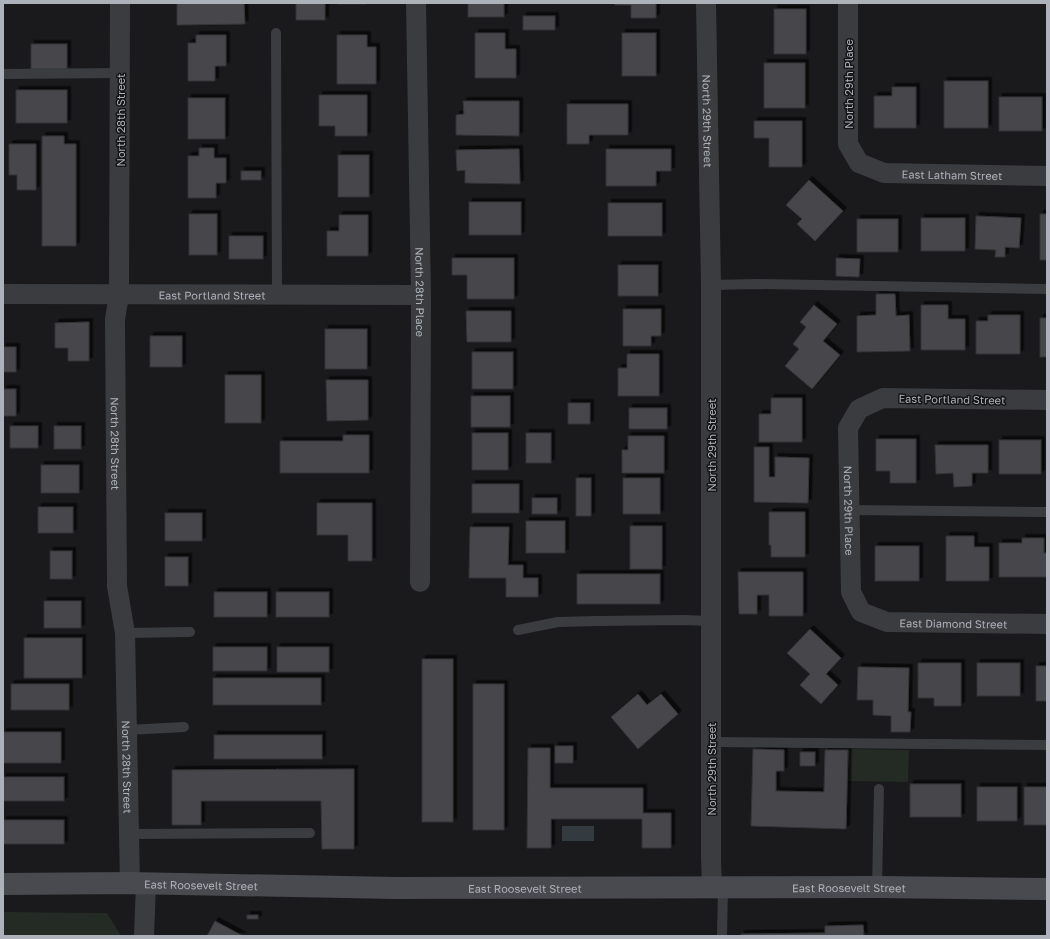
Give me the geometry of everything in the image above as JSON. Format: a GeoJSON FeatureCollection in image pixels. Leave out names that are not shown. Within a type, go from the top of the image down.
{"type":"FeatureCollection","features":[{"type":"Feature","properties":{"kind":"street","name":"North 28th Street"},"geometry":{"type":"LineString","coordinates":[[120,3],[119,295],[115,319],[118,586],[125,633],[129,834],[138,884],[144,936]]}},
{"type":"Feature","properties":{"kind":"street","name":"North 28th Place"},"geometry":{"type":"LineString","coordinates":[[416,3],[421,295],[420,582]]}},
{"type":"Feature","properties":{"kind":"street","name":"North 29th Street"},"geometry":{"type":"LineString","coordinates":[[706,3],[711,285],[711,742],[717,888]]}},
{"type":"Feature","properties":{"kind":"street","name":"North 29th Place"},"geometry":{"type":"LineString","coordinates":[[848,3],[848,144],[859,163]]}},
{"type":"Feature","properties":{"kind":"street","name":"East Latham Street"},"geometry":{"type":"LineString","coordinates":[[859,163],[884,173],[1047,176]]}},
{"type":"Feature","properties":{"kind":"street","name":"East Portland Street"},"geometry":{"type":"LineString","coordinates":[[3,294],[421,295]]}},
{"type":"Feature","properties":{"kind":"street","name":"East Portland Street"},"geometry":{"type":"LineString","coordinates":[[859,409],[883,398],[1047,400]]}},
{"type":"Feature","properties":{"kind":"street","name":"North 29th Place"},"geometry":{"type":"LineString","coordinates":[[859,409],[848,428],[850,592],[861,612]]}},
{"type":"Feature","properties":{"kind":"street","name":"East Diamond Street"},"geometry":{"type":"LineString","coordinates":[[861,612],[887,622],[1047,624]]}},
{"type":"Feature","properties":{"kind":"street","name":"East Roosevelt Street"},"geometry":{"type":"LineString","coordinates":[[3,884],[138,884],[395,888],[878,887],[1047,889]]}},
{"type":"Feature","properties":{"kind":"lane"},"geometry":{"type":"LineString","coordinates":[[276,33],[277,295]]}},
{"type":"Feature","properties":{"kind":"lane"},"geometry":{"type":"LineString","coordinates":[[3,74],[120,73]]}},
{"type":"Feature","properties":{"kind":"lane"},"geometry":{"type":"LineString","coordinates":[[711,285],[771,284],[1047,289]]}},
{"type":"Feature","properties":{"kind":"lane"},"geometry":{"type":"LineString","coordinates":[[849,510],[1047,512]]}},
{"type":"Feature","properties":{"kind":"lane"},"geometry":{"type":"LineString","coordinates":[[518,630],[558,622],[711,621]]}},
{"type":"Feature","properties":{"kind":"lane"},"geometry":{"type":"LineString","coordinates":[[125,633],[190,632]]}},
{"type":"Feature","properties":{"kind":"lane"},"geometry":{"type":"LineString","coordinates":[[127,730],[184,727]]}},
{"type":"Feature","properties":{"kind":"lane"},"geometry":{"type":"LineString","coordinates":[[711,742],[1047,745]]}},
{"type":"Feature","properties":{"kind":"lane"},"geometry":{"type":"LineString","coordinates":[[878,887],[879,789]]}},
{"type":"Feature","properties":{"kind":"lane"},"geometry":{"type":"LineString","coordinates":[[129,834],[310,833]]}},
{"type":"Feature","properties":{"kind":"lane"},"geometry":{"type":"LineString","coordinates":[[717,888],[722,936]]}},
{"type":"Feature","properties":{"kind":"shaded area"},"geometry":{"type":"Polygon","coordinates":[[[848,749],[909,750],[908,782],[848,781],[848,749]]]}},
{"type":"Feature","properties":{"kind":"shaded area"},"geometry":{"type":"Polygon","coordinates":[[[562,826],[594,826],[594,841],[562,841],[562,826]]]}},
{"type":"Feature","properties":{"kind":"shaded area"},"geometry":{"type":"Polygon","coordinates":[[[3,912],[107,913],[121,936],[3,936],[3,912]]]}},
{"type":"Feature","properties":{"kind":"building"},"geometry":{"type":"Polygon","coordinates":[[[177,3],[244,3],[245,24],[177,25],[177,3]]]}},
{"type":"Feature","properties":{"kind":"building"},"geometry":{"type":"Polygon","coordinates":[[[296,3],[325,3],[325,20],[296,20],[296,3]]]}},
{"type":"Feature","properties":{"kind":"building"},"geometry":{"type":"Polygon","coordinates":[[[366,3],[366,4],[338,4],[366,3]]]}},
{"type":"Feature","properties":{"kind":"building"},"geometry":{"type":"Polygon","coordinates":[[[468,3],[504,3],[504,17],[468,17],[468,3]]]}},
{"type":"Feature","properties":{"kind":"building"},"geometry":{"type":"Polygon","coordinates":[[[615,3],[656,3],[656,18],[631,18],[631,5],[615,5],[615,3]]]}},
{"type":"Feature","properties":{"kind":"building"},"geometry":{"type":"Polygon","coordinates":[[[774,9],[806,9],[806,54],[774,54],[774,9]]]}},
{"type":"Feature","properties":{"kind":"building"},"geometry":{"type":"Polygon","coordinates":[[[523,16],[555,16],[555,30],[523,30],[523,16]]]}},
{"type":"Feature","properties":{"kind":"building"},"geometry":{"type":"Polygon","coordinates":[[[475,33],[505,33],[505,49],[516,49],[516,78],[475,78],[475,33]]]}},
{"type":"Feature","properties":{"kind":"building"},"geometry":{"type":"Polygon","coordinates":[[[622,33],[656,33],[656,76],[622,76],[622,33]]]}},
{"type":"Feature","properties":{"kind":"building"},"geometry":{"type":"Polygon","coordinates":[[[196,35],[226,35],[226,66],[215,66],[215,81],[188,81],[188,43],[196,43],[196,35]]]}},
{"type":"Feature","properties":{"kind":"building"},"geometry":{"type":"Polygon","coordinates":[[[337,35],[367,35],[367,47],[376,47],[376,84],[337,84],[337,35]]]}},
{"type":"Feature","properties":{"kind":"building"},"geometry":{"type":"Polygon","coordinates":[[[31,44],[67,44],[67,69],[31,69],[31,44]]]}},
{"type":"Feature","properties":{"kind":"building"},"geometry":{"type":"Polygon","coordinates":[[[764,63],[805,63],[805,108],[764,108],[764,63]]]}},
{"type":"Feature","properties":{"kind":"building"},"geometry":{"type":"Polygon","coordinates":[[[944,81],[988,81],[988,128],[944,128],[944,81]]]}},
{"type":"Feature","properties":{"kind":"building"},"geometry":{"type":"Polygon","coordinates":[[[892,87],[916,87],[916,128],[874,128],[874,96],[892,96],[892,87]]]}},
{"type":"Feature","properties":{"kind":"building"},"geometry":{"type":"Polygon","coordinates":[[[16,90],[67,90],[67,123],[16,123],[16,90]]]}},
{"type":"Feature","properties":{"kind":"building"},"geometry":{"type":"Polygon","coordinates":[[[319,95],[367,95],[367,136],[335,136],[335,126],[319,126],[319,95]]]}},
{"type":"Feature","properties":{"kind":"building"},"geometry":{"type":"Polygon","coordinates":[[[999,97],[1042,97],[1042,131],[999,131],[999,97]]]}},
{"type":"Feature","properties":{"kind":"building"},"geometry":{"type":"Polygon","coordinates":[[[188,98],[225,98],[225,139],[188,139],[188,98]]]}},
{"type":"Feature","properties":{"kind":"building"},"geometry":{"type":"Polygon","coordinates":[[[463,101],[519,101],[519,136],[456,135],[456,115],[464,114],[463,101]]]}},
{"type":"Feature","properties":{"kind":"building"},"geometry":{"type":"Polygon","coordinates":[[[567,104],[628,104],[628,135],[589,135],[589,144],[567,144],[567,104]]]}},
{"type":"Feature","properties":{"kind":"building"},"geometry":{"type":"Polygon","coordinates":[[[754,121],[802,121],[802,167],[769,167],[769,138],[754,138],[754,121]]]}},
{"type":"Feature","properties":{"kind":"building"},"geometry":{"type":"Polygon","coordinates":[[[42,136],[64,136],[64,144],[76,144],[76,246],[42,246],[42,136]]]}},
{"type":"Feature","properties":{"kind":"building"},"geometry":{"type":"Polygon","coordinates":[[[9,144],[36,144],[36,190],[17,190],[17,175],[9,175],[9,144]]]}},
{"type":"Feature","properties":{"kind":"building"},"geometry":{"type":"Polygon","coordinates":[[[199,148],[214,148],[214,158],[226,158],[226,183],[216,183],[216,198],[188,198],[188,156],[199,156],[199,148]]]}},
{"type":"Feature","properties":{"kind":"building"},"geometry":{"type":"Polygon","coordinates":[[[519,149],[520,184],[465,183],[465,170],[457,171],[456,150],[519,149]]]}},
{"type":"Feature","properties":{"kind":"building"},"geometry":{"type":"Polygon","coordinates":[[[606,149],[671,149],[671,171],[656,171],[656,186],[606,186],[606,149]]]}},
{"type":"Feature","properties":{"kind":"building"},"geometry":{"type":"Polygon","coordinates":[[[338,155],[369,155],[369,197],[338,197],[338,155]]]}},
{"type":"Feature","properties":{"kind":"building"},"geometry":{"type":"Polygon","coordinates":[[[241,171],[261,171],[261,180],[241,180],[241,171]]]}},
{"type":"Feature","properties":{"kind":"building"},"geometry":{"type":"Polygon","coordinates":[[[809,180],[843,211],[815,241],[797,224],[802,219],[786,205],[809,180]]]}},
{"type":"Feature","properties":{"kind":"building"},"geometry":{"type":"Polygon","coordinates":[[[469,202],[521,202],[521,235],[469,235],[469,202]]]}},
{"type":"Feature","properties":{"kind":"building"},"geometry":{"type":"Polygon","coordinates":[[[608,203],[662,203],[662,236],[608,236],[608,203]]]}},
{"type":"Feature","properties":{"kind":"building"},"geometry":{"type":"Polygon","coordinates":[[[189,214],[217,214],[217,255],[189,255],[189,214]]]}},
{"type":"Feature","properties":{"kind":"building"},"geometry":{"type":"Polygon","coordinates":[[[1040,214],[1047,214],[1047,260],[1040,260],[1040,214]]]}},
{"type":"Feature","properties":{"kind":"building"},"geometry":{"type":"Polygon","coordinates":[[[339,215],[368,215],[368,256],[327,256],[327,231],[339,231],[339,215]]]}},
{"type":"Feature","properties":{"kind":"building"},"geometry":{"type":"Polygon","coordinates":[[[976,216],[1021,218],[1019,248],[1005,247],[1005,257],[995,257],[996,250],[975,249],[976,216]]]}},
{"type":"Feature","properties":{"kind":"building"},"geometry":{"type":"Polygon","coordinates":[[[921,218],[965,218],[965,251],[921,251],[921,218]]]}},
{"type":"Feature","properties":{"kind":"building"},"geometry":{"type":"Polygon","coordinates":[[[857,219],[898,219],[898,252],[857,252],[857,219]]]}},
{"type":"Feature","properties":{"kind":"building"},"geometry":{"type":"Polygon","coordinates":[[[229,236],[263,236],[263,259],[229,259],[229,236]]]}},
{"type":"Feature","properties":{"kind":"building"},"geometry":{"type":"Polygon","coordinates":[[[452,258],[514,258],[514,299],[467,299],[467,275],[452,275],[452,258]]]}},
{"type":"Feature","properties":{"kind":"building"},"geometry":{"type":"Polygon","coordinates":[[[836,258],[860,259],[859,277],[836,276],[836,258]]]}},
{"type":"Feature","properties":{"kind":"building"},"geometry":{"type":"Polygon","coordinates":[[[618,265],[658,265],[658,296],[618,296],[618,265]]]}},
{"type":"Feature","properties":{"kind":"building"},"geometry":{"type":"Polygon","coordinates":[[[876,294],[895,294],[896,316],[909,315],[910,351],[857,352],[857,316],[876,315],[876,294]]]}},
{"type":"Feature","properties":{"kind":"building"},"geometry":{"type":"Polygon","coordinates":[[[814,305],[837,324],[823,341],[840,355],[812,389],[785,366],[799,349],[793,344],[806,327],[800,322],[814,305]]]}},
{"type":"Feature","properties":{"kind":"building"},"geometry":{"type":"Polygon","coordinates":[[[921,305],[948,305],[948,319],[965,319],[965,350],[921,350],[921,305]]]}},
{"type":"Feature","properties":{"kind":"building"},"geometry":{"type":"Polygon","coordinates":[[[623,309],[661,309],[661,336],[651,336],[651,346],[623,346],[623,309]]]}},
{"type":"Feature","properties":{"kind":"building"},"geometry":{"type":"Polygon","coordinates":[[[466,311],[511,311],[511,342],[467,342],[466,311]]]}},
{"type":"Feature","properties":{"kind":"building"},"geometry":{"type":"Polygon","coordinates":[[[988,315],[1020,315],[1020,354],[976,354],[976,321],[988,321],[988,315]]]}},
{"type":"Feature","properties":{"kind":"building"},"geometry":{"type":"Polygon","coordinates":[[[1040,318],[1047,318],[1047,357],[1040,357],[1040,318]]]}},
{"type":"Feature","properties":{"kind":"building"},"geometry":{"type":"Polygon","coordinates":[[[89,322],[89,361],[68,361],[68,348],[55,348],[55,323],[89,322]]]}},
{"type":"Feature","properties":{"kind":"building"},"geometry":{"type":"Polygon","coordinates":[[[325,329],[367,329],[367,369],[325,369],[325,329]]]}},
{"type":"Feature","properties":{"kind":"building"},"geometry":{"type":"Polygon","coordinates":[[[150,336],[182,336],[182,367],[150,367],[150,336]]]}},
{"type":"Feature","properties":{"kind":"building"},"geometry":{"type":"Polygon","coordinates":[[[3,347],[16,347],[16,372],[3,372],[3,347]]]}},
{"type":"Feature","properties":{"kind":"building"},"geometry":{"type":"Polygon","coordinates":[[[472,352],[513,352],[513,389],[472,389],[472,352]]]}},
{"type":"Feature","properties":{"kind":"building"},"geometry":{"type":"Polygon","coordinates":[[[627,354],[659,354],[659,396],[618,396],[618,368],[627,368],[627,354]]]}},
{"type":"Feature","properties":{"kind":"building"},"geometry":{"type":"Polygon","coordinates":[[[225,375],[261,375],[261,423],[225,423],[225,375]]]}},
{"type":"Feature","properties":{"kind":"building"},"geometry":{"type":"Polygon","coordinates":[[[326,380],[368,380],[368,420],[327,421],[326,380]]]}},
{"type":"Feature","properties":{"kind":"building"},"geometry":{"type":"Polygon","coordinates":[[[3,389],[16,389],[16,416],[3,416],[3,389]]]}},
{"type":"Feature","properties":{"kind":"building"},"geometry":{"type":"Polygon","coordinates":[[[471,396],[510,396],[510,427],[471,427],[471,396]]]}},
{"type":"Feature","properties":{"kind":"building"},"geometry":{"type":"Polygon","coordinates":[[[771,398],[802,398],[802,442],[759,442],[759,414],[771,414],[771,398]]]}},
{"type":"Feature","properties":{"kind":"building"},"geometry":{"type":"Polygon","coordinates":[[[568,403],[590,403],[590,424],[568,424],[568,403]]]}},
{"type":"Feature","properties":{"kind":"building"},"geometry":{"type":"Polygon","coordinates":[[[629,408],[667,408],[667,429],[629,429],[629,408]]]}},
{"type":"Feature","properties":{"kind":"building"},"geometry":{"type":"Polygon","coordinates":[[[10,426],[38,426],[38,448],[10,448],[10,426]]]}},
{"type":"Feature","properties":{"kind":"building"},"geometry":{"type":"Polygon","coordinates":[[[54,426],[81,426],[81,449],[54,449],[54,426]]]}},
{"type":"Feature","properties":{"kind":"building"},"geometry":{"type":"Polygon","coordinates":[[[472,433],[508,433],[508,470],[472,470],[472,433]]]}},
{"type":"Feature","properties":{"kind":"building"},"geometry":{"type":"Polygon","coordinates":[[[526,433],[551,433],[551,463],[526,463],[526,433]]]}},
{"type":"Feature","properties":{"kind":"building"},"geometry":{"type":"Polygon","coordinates":[[[343,435],[369,435],[369,473],[280,473],[280,441],[343,441],[343,435]]]}},
{"type":"Feature","properties":{"kind":"building"},"geometry":{"type":"Polygon","coordinates":[[[628,436],[664,436],[664,473],[622,473],[622,450],[628,450],[628,436]]]}},
{"type":"Feature","properties":{"kind":"building"},"geometry":{"type":"Polygon","coordinates":[[[876,439],[916,439],[916,483],[890,483],[890,471],[876,471],[876,439]]]}},
{"type":"Feature","properties":{"kind":"building"},"geometry":{"type":"Polygon","coordinates":[[[999,440],[1041,440],[1041,474],[999,474],[999,440]]]}},
{"type":"Feature","properties":{"kind":"building"},"geometry":{"type":"Polygon","coordinates":[[[935,445],[988,445],[988,473],[972,473],[972,486],[954,487],[953,473],[936,474],[935,445]]]}},
{"type":"Feature","properties":{"kind":"building"},"geometry":{"type":"Polygon","coordinates":[[[754,447],[769,447],[769,477],[775,477],[775,457],[809,458],[808,503],[754,502],[754,447]]]}},
{"type":"Feature","properties":{"kind":"building"},"geometry":{"type":"Polygon","coordinates":[[[41,465],[79,465],[79,493],[41,493],[41,465]]]}},
{"type":"Feature","properties":{"kind":"building"},"geometry":{"type":"Polygon","coordinates":[[[576,478],[591,478],[591,516],[576,516],[576,478]]]}},
{"type":"Feature","properties":{"kind":"building"},"geometry":{"type":"Polygon","coordinates":[[[623,478],[660,478],[660,514],[623,514],[623,478]]]}},
{"type":"Feature","properties":{"kind":"building"},"geometry":{"type":"Polygon","coordinates":[[[472,484],[519,484],[519,513],[472,513],[472,484]]]}},
{"type":"Feature","properties":{"kind":"building"},"geometry":{"type":"Polygon","coordinates":[[[532,498],[557,498],[557,514],[532,514],[532,498]]]}},
{"type":"Feature","properties":{"kind":"building"},"geometry":{"type":"Polygon","coordinates":[[[317,503],[372,503],[372,561],[348,561],[348,535],[317,535],[317,503]]]}},
{"type":"Feature","properties":{"kind":"building"},"geometry":{"type":"Polygon","coordinates":[[[38,507],[73,507],[73,533],[38,533],[38,507]]]}},
{"type":"Feature","properties":{"kind":"building"},"geometry":{"type":"Polygon","coordinates":[[[769,512],[805,512],[805,557],[771,557],[771,545],[769,545],[769,512]]]}},
{"type":"Feature","properties":{"kind":"building"},"geometry":{"type":"Polygon","coordinates":[[[165,513],[202,513],[202,541],[165,541],[165,513]]]}},
{"type":"Feature","properties":{"kind":"building"},"geometry":{"type":"Polygon","coordinates":[[[526,521],[565,521],[565,553],[526,553],[526,521]]]}},
{"type":"Feature","properties":{"kind":"building"},"geometry":{"type":"Polygon","coordinates":[[[630,526],[662,526],[662,569],[630,569],[630,526]]]}},
{"type":"Feature","properties":{"kind":"building"},"geometry":{"type":"Polygon","coordinates":[[[470,527],[509,527],[508,565],[523,565],[523,578],[538,578],[538,597],[506,597],[506,578],[469,578],[470,527]]]}},
{"type":"Feature","properties":{"kind":"building"},"geometry":{"type":"Polygon","coordinates":[[[946,536],[974,536],[974,547],[989,547],[989,581],[946,581],[946,536]]]}},
{"type":"Feature","properties":{"kind":"building"},"geometry":{"type":"Polygon","coordinates":[[[1022,538],[1044,538],[1044,553],[1047,553],[1047,577],[999,577],[999,543],[1022,543],[1022,538]]]}},
{"type":"Feature","properties":{"kind":"building"},"geometry":{"type":"Polygon","coordinates":[[[875,546],[919,546],[919,581],[875,581],[875,546]]]}},
{"type":"Feature","properties":{"kind":"building"},"geometry":{"type":"Polygon","coordinates":[[[50,551],[72,551],[72,579],[50,579],[50,551]]]}},
{"type":"Feature","properties":{"kind":"building"},"geometry":{"type":"Polygon","coordinates":[[[165,557],[188,557],[188,586],[165,586],[165,557]]]}},
{"type":"Feature","properties":{"kind":"building"},"geometry":{"type":"Polygon","coordinates":[[[738,572],[803,572],[803,616],[769,616],[769,595],[757,595],[757,614],[739,614],[738,572]]]}},
{"type":"Feature","properties":{"kind":"building"},"geometry":{"type":"Polygon","coordinates":[[[577,574],[660,574],[660,604],[577,604],[577,574]]]}},
{"type":"Feature","properties":{"kind":"building"},"geometry":{"type":"Polygon","coordinates":[[[214,592],[267,592],[267,617],[214,617],[214,592]]]}},
{"type":"Feature","properties":{"kind":"building"},"geometry":{"type":"Polygon","coordinates":[[[276,592],[329,592],[329,617],[276,617],[276,592]]]}},
{"type":"Feature","properties":{"kind":"building"},"geometry":{"type":"Polygon","coordinates":[[[44,601],[81,601],[81,628],[44,628],[44,601]]]}},
{"type":"Feature","properties":{"kind":"building"},"geometry":{"type":"Polygon","coordinates":[[[810,629],[841,658],[826,674],[838,685],[821,704],[800,685],[810,674],[787,653],[810,629]]]}},
{"type":"Feature","properties":{"kind":"building"},"geometry":{"type":"Polygon","coordinates":[[[24,638],[82,638],[82,678],[24,678],[24,638]]]}},
{"type":"Feature","properties":{"kind":"building"},"geometry":{"type":"Polygon","coordinates":[[[213,647],[267,647],[267,671],[213,671],[213,647]]]}},
{"type":"Feature","properties":{"kind":"building"},"geometry":{"type":"Polygon","coordinates":[[[277,647],[329,647],[329,672],[277,672],[277,647]]]}},
{"type":"Feature","properties":{"kind":"building"},"geometry":{"type":"Polygon","coordinates":[[[422,659],[453,659],[453,822],[422,822],[422,659]]]}},
{"type":"Feature","properties":{"kind":"building"},"geometry":{"type":"Polygon","coordinates":[[[918,663],[961,663],[961,706],[934,706],[934,698],[918,698],[918,663]]]}},
{"type":"Feature","properties":{"kind":"building"},"geometry":{"type":"Polygon","coordinates":[[[977,663],[1020,663],[1020,696],[977,696],[977,663]]]}},
{"type":"Feature","properties":{"kind":"building"},"geometry":{"type":"Polygon","coordinates":[[[1036,666],[1047,666],[1047,701],[1036,701],[1036,666]]]}},
{"type":"Feature","properties":{"kind":"building"},"geometry":{"type":"Polygon","coordinates":[[[858,667],[909,668],[908,712],[911,712],[910,732],[891,732],[891,716],[873,715],[873,700],[857,700],[858,667]]]}},
{"type":"Feature","properties":{"kind":"building"},"geometry":{"type":"Polygon","coordinates":[[[213,678],[321,678],[321,705],[213,705],[213,678]]]}},
{"type":"Feature","properties":{"kind":"building"},"geometry":{"type":"Polygon","coordinates":[[[11,684],[69,684],[69,710],[11,710],[11,684]]]}},
{"type":"Feature","properties":{"kind":"building"},"geometry":{"type":"Polygon","coordinates":[[[473,684],[504,684],[504,830],[473,830],[473,684]]]}},
{"type":"Feature","properties":{"kind":"building"},"geometry":{"type":"Polygon","coordinates":[[[638,694],[647,705],[661,694],[678,714],[638,749],[611,717],[638,694]]]}},
{"type":"Feature","properties":{"kind":"building"},"geometry":{"type":"Polygon","coordinates":[[[3,732],[61,732],[61,763],[3,763],[3,732]]]}},
{"type":"Feature","properties":{"kind":"building"},"geometry":{"type":"Polygon","coordinates":[[[214,735],[322,735],[322,759],[214,759],[214,735]]]}},
{"type":"Feature","properties":{"kind":"building"},"geometry":{"type":"Polygon","coordinates":[[[555,746],[573,746],[573,763],[555,763],[555,746]]]}},
{"type":"Feature","properties":{"kind":"building"},"geometry":{"type":"Polygon","coordinates":[[[528,748],[550,748],[550,788],[643,788],[643,813],[671,813],[671,848],[642,848],[642,819],[551,819],[551,848],[527,848],[528,748]]]}},
{"type":"Feature","properties":{"kind":"building"},"geometry":{"type":"Polygon","coordinates":[[[753,749],[784,750],[784,771],[776,771],[776,791],[824,792],[825,750],[848,750],[846,829],[751,826],[753,749]]]}},
{"type":"Feature","properties":{"kind":"building"},"geometry":{"type":"Polygon","coordinates":[[[800,752],[815,752],[815,766],[800,766],[800,752]]]}},
{"type":"Feature","properties":{"kind":"building"},"geometry":{"type":"Polygon","coordinates":[[[354,769],[354,849],[322,849],[321,801],[201,801],[201,825],[172,825],[172,770],[354,769]]]}},
{"type":"Feature","properties":{"kind":"building"},"geometry":{"type":"Polygon","coordinates":[[[3,777],[64,777],[64,801],[3,801],[3,777]]]}},
{"type":"Feature","properties":{"kind":"building"},"geometry":{"type":"Polygon","coordinates":[[[910,784],[961,784],[961,817],[910,817],[910,784]]]}},
{"type":"Feature","properties":{"kind":"building"},"geometry":{"type":"Polygon","coordinates":[[[977,787],[1017,787],[1017,821],[977,821],[977,787]]]}},
{"type":"Feature","properties":{"kind":"building"},"geometry":{"type":"Polygon","coordinates":[[[1024,787],[1047,787],[1047,825],[1024,825],[1024,787]]]}},
{"type":"Feature","properties":{"kind":"building"},"geometry":{"type":"Polygon","coordinates":[[[3,820],[64,820],[64,844],[3,844],[3,820]]]}},
{"type":"Feature","properties":{"kind":"building"},"geometry":{"type":"Polygon","coordinates":[[[247,915],[258,915],[258,919],[247,919],[247,915]]]}},
{"type":"Feature","properties":{"kind":"building"},"geometry":{"type":"Polygon","coordinates":[[[215,921],[243,936],[207,936],[215,921]]]}},
{"type":"Feature","properties":{"kind":"building"},"geometry":{"type":"Polygon","coordinates":[[[863,925],[864,936],[741,936],[741,934],[825,933],[825,926],[863,925]]]}}]}
